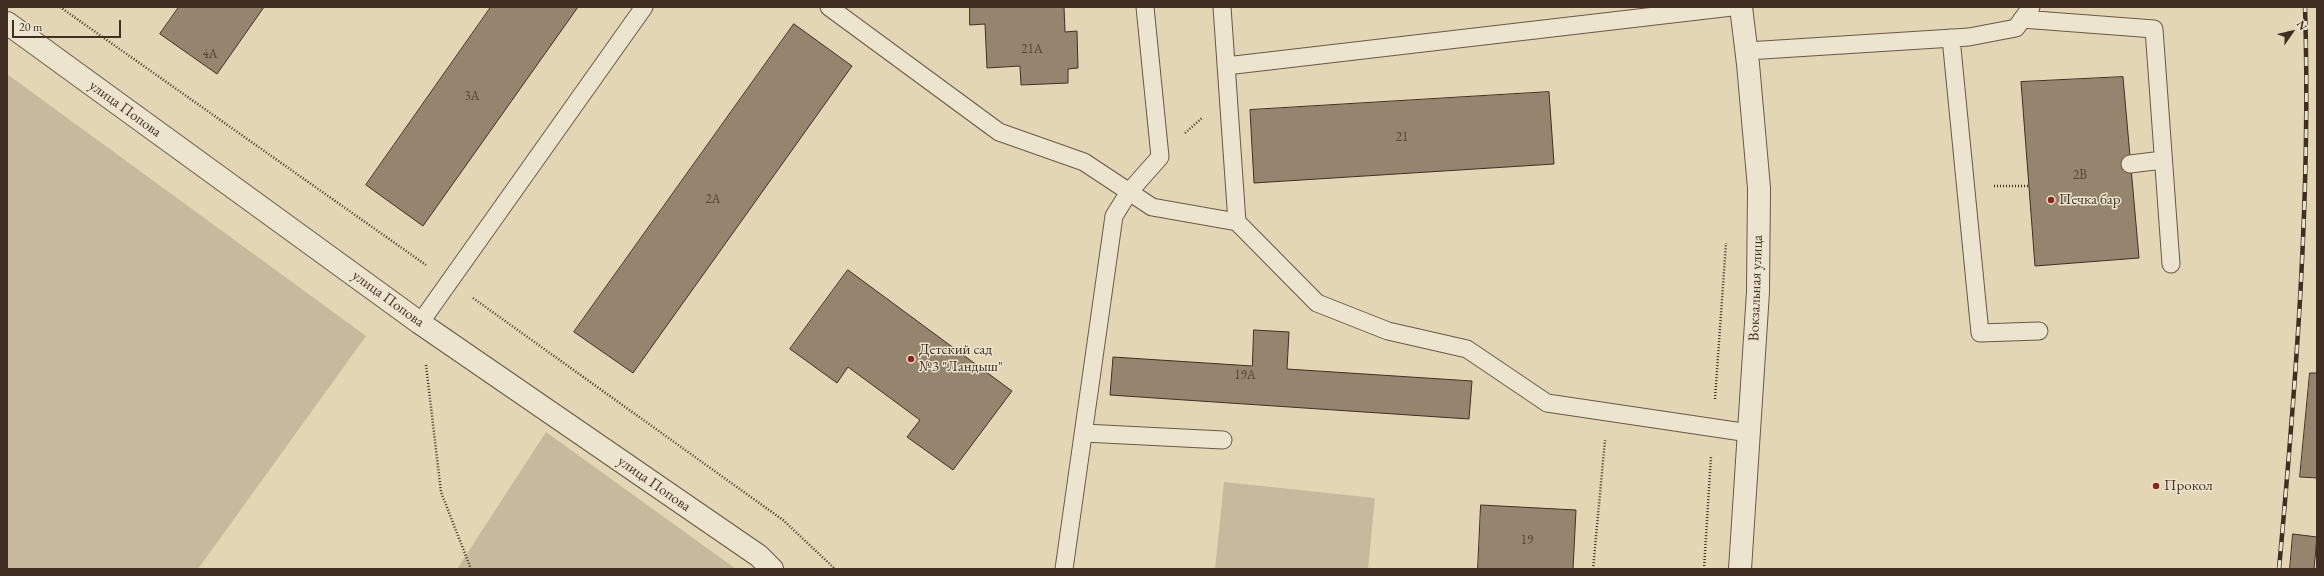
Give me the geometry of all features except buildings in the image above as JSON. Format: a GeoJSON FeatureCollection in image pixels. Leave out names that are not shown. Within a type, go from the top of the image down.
{"type":"FeatureCollection","features":[{"type":"Feature","properties":{"kind":"street","name":"Вокзальная улица"},"geometry":{"type":"LineString","coordinates":[[1740,569],[1758,292],[1759,188],[1747,51],[1741,7]]}},
{"type":"Feature","properties":{"kind":"street","name":"улица Попова"},"geometry":{"type":"LineString","coordinates":[[7,23],[420,323],[759,556],[772,569]]}},
{"type":"Feature","properties":{"kind":"lane"},"geometry":{"type":"LineString","coordinates":[[420,323],[644,7]]}},
{"type":"Feature","properties":{"kind":"lane"},"geometry":{"type":"LineString","coordinates":[[830,7],[999,132],[1084,162],[1152,207],[1237,222],[1316,303],[1388,331],[1467,349],[1547,402],[1749,433]]}},
{"type":"Feature","properties":{"kind":"lane"},"geometry":{"type":"LineString","coordinates":[[1064,569],[1114,216],[1129,192],[1160,157],[1145,7]]}},
{"type":"Feature","properties":{"kind":"lane"},"geometry":{"type":"LineString","coordinates":[[1222,7],[1237,222]]}},
{"type":"Feature","properties":{"kind":"lane"},"geometry":{"type":"LineString","coordinates":[[1226,66],[1732,7]]}},
{"type":"Feature","properties":{"kind":"lane"},"geometry":{"type":"LineString","coordinates":[[1747,51],[1950,38],[2016,28],[2027,13],[2154,29],[2171,264]]}},
{"type":"Feature","properties":{"kind":"lane"},"geometry":{"type":"LineString","coordinates":[[1950,38],[1980,333],[2040,331]]}},
{"type":"Feature","properties":{"kind":"lane"},"geometry":{"type":"LineString","coordinates":[[2130,164],[2163,160]]}},
{"type":"Feature","properties":{"kind":"lane"},"geometry":{"type":"LineString","coordinates":[[1084,433],[1223,440]]}},
{"type":"Feature","properties":{"kind":"path"},"geometry":{"type":"LineString","coordinates":[[1160,157],[1228,93]]}},
{"type":"Feature","properties":{"kind":"path"},"geometry":{"type":"LineString","coordinates":[[1966,187],[2029,186]]}},
{"type":"Feature","properties":{"kind":"path"},"geometry":{"type":"LineString","coordinates":[[1704,569],[1726,240]]}},
{"type":"Feature","properties":{"kind":"path"},"geometry":{"type":"LineString","coordinates":[[420,323],[441,492],[471,569]]}},
{"type":"Feature","properties":{"kind":"path"},"geometry":{"type":"LineString","coordinates":[[1593,569],[1608,412]]}},
{"type":"Feature","properties":{"kind":"shaded area"},"geometry":{"type":"Polygon","coordinates":[[[7,74],[366,336],[198,569],[7,569],[7,74]]]}},
{"type":"Feature","properties":{"kind":"shaded area"},"geometry":{"type":"Polygon","coordinates":[[[546,432],[736,569],[457,569],[546,432]]]}},
{"type":"Feature","properties":{"kind":"shaded area"},"geometry":{"type":"Polygon","coordinates":[[[1224,482],[1375,498],[1368,569],[1215,569],[1224,482]]]}},
{"type":"Feature","properties":{"kind":"railway"},"geometry":{"type":"LineString","coordinates":[[2279,569],[2301,288],[2306,148],[2305,7]]}},
{"type":"Feature","properties":{"kind":"place","name":"Печка бар"},"geometry":{"type":"Point","coordinates":[2051,200]}},
{"type":"Feature","properties":{"kind":"place","name":"Детский сад №3 \"Ландыш\""},"geometry":{"type":"Point","coordinates":[911,359]}},
{"type":"Feature","properties":{"kind":"place","name":"Прокол"},"geometry":{"type":"Point","coordinates":[2156,486]}}]}
